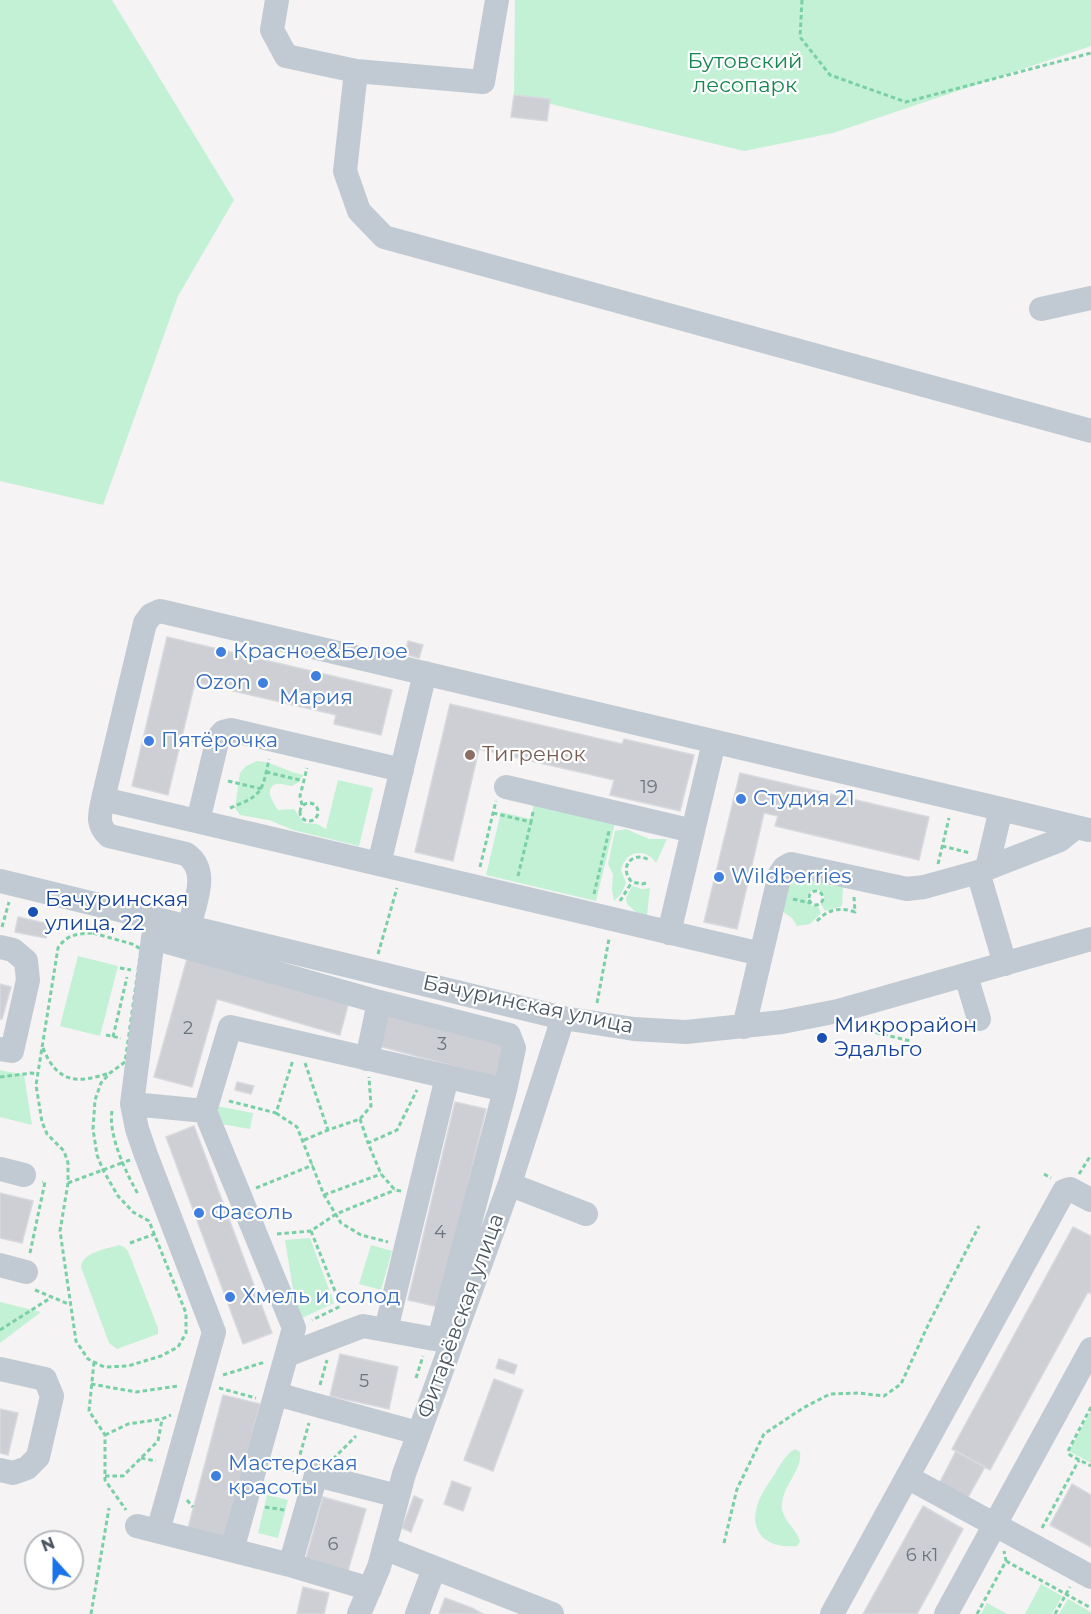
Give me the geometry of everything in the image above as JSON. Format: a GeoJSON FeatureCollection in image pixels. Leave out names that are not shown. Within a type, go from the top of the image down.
{"type":"FeatureCollection","features":[{"type":"Feature","properties":{"kind":"street"},"geometry":{"type":"LineString","coordinates":[[277,0],[272,30],[286,56],[356,71],[483,82],[497,0]]}},
{"type":"Feature","properties":{"kind":"street"},"geometry":{"type":"LineString","coordinates":[[356,71],[345,171],[359,211],[384,237],[1091,431]]}},
{"type":"Feature","properties":{"kind":"street"},"geometry":{"type":"LineString","coordinates":[[1041,309],[1091,298]]}},
{"type":"Feature","properties":{"kind":"street"},"geometry":{"type":"LineString","coordinates":[[189,927],[200,878],[194,861],[186,854],[109,836],[100,823],[103,799],[145,623],[155,612],[160,611],[1083,829]]}},
{"type":"Feature","properties":{"kind":"street"},"geometry":{"type":"LineString","coordinates":[[391,867],[402,770],[424,673]]}},
{"type":"Feature","properties":{"kind":"street"},"geometry":{"type":"LineString","coordinates":[[198,821],[218,738],[223,732],[231,730],[402,770]]}},
{"type":"Feature","properties":{"kind":"street"},"geometry":{"type":"LineString","coordinates":[[669,933],[714,742]]}},
{"type":"Feature","properties":{"kind":"street"},"geometry":{"type":"LineString","coordinates":[[506,786],[693,831]]}},
{"type":"Feature","properties":{"kind":"street"},"geometry":{"type":"LineString","coordinates":[[103,799],[761,954]]}},
{"type":"Feature","properties":{"kind":"street"},"geometry":{"type":"LineString","coordinates":[[1001,810],[985,866],[1005,964]]}},
{"type":"Feature","properties":{"kind":"street"},"geometry":{"type":"LineString","coordinates":[[744,1027],[780,874],[786,866],[796,863],[907,889],[933,885],[1060,840],[1083,829]]}},
{"type":"Feature","properties":{"kind":"street","name":"Бачуринская улица"},"geometry":{"type":"LineString","coordinates":[[5,889],[156,929],[189,927],[563,1018],[656,1031],[710,1031],[827,1014],[1091,939]]}},
{"type":"Feature","properties":{"kind":"street"},"geometry":{"type":"LineString","coordinates":[[370,1589],[290,1565],[147,1529],[200,1383],[214,1332],[146,1155],[132,1104],[156,929],[379,1002],[509,1035],[514,1048],[505,1090],[442,1328],[451,1342]]}},
{"type":"Feature","properties":{"kind":"street"},"geometry":{"type":"LineString","coordinates":[[0,947],[14,950],[26,961],[28,980],[12,1051],[0,1049]]}},
{"type":"Feature","properties":{"kind":"street"},"geometry":{"type":"LineString","coordinates":[[966,976],[979,1019]]}},
{"type":"Feature","properties":{"kind":"street"},"geometry":{"type":"LineString","coordinates":[[367,1059],[379,1002]]}},
{"type":"Feature","properties":{"kind":"street","name":"Фитарёвская улица"},"geometry":{"type":"LineString","coordinates":[[359,1614],[384,1548],[404,1474],[418,1433],[510,1183],[563,1018]]}},
{"type":"Feature","properties":{"kind":"street"},"geometry":{"type":"LineString","coordinates":[[232,1550],[294,1328],[240,1194],[207,1104],[230,1027],[505,1090]]}},
{"type":"Feature","properties":{"kind":"street"},"geometry":{"type":"LineString","coordinates":[[386,1330],[420,1193],[437,1075]]}},
{"type":"Feature","properties":{"kind":"street"},"geometry":{"type":"LineString","coordinates":[[132,1104],[207,1104]]}},
{"type":"Feature","properties":{"kind":"street"},"geometry":{"type":"LineString","coordinates":[[0,1169],[24,1175]]}},
{"type":"Feature","properties":{"kind":"street"},"geometry":{"type":"LineString","coordinates":[[510,1183],[586,1214]]}},
{"type":"Feature","properties":{"kind":"street"},"geometry":{"type":"LineString","coordinates":[[832,1614],[1064,1191],[1070,1189],[1091,1200]]}},
{"type":"Feature","properties":{"kind":"street"},"geometry":{"type":"LineString","coordinates":[[0,1265],[26,1272]]}},
{"type":"Feature","properties":{"kind":"street"},"geometry":{"type":"LineString","coordinates":[[287,1355],[363,1326],[451,1342]]}},
{"type":"Feature","properties":{"kind":"street"},"geometry":{"type":"LineString","coordinates":[[946,1614],[1091,1349]]}},
{"type":"Feature","properties":{"kind":"street"},"geometry":{"type":"LineString","coordinates":[[0,1369],[45,1379],[52,1396],[38,1457],[27,1468],[14,1473],[0,1470]]}},
{"type":"Feature","properties":{"kind":"street"},"geometry":{"type":"LineString","coordinates":[[275,1399],[364,1418],[418,1433]]}},
{"type":"Feature","properties":{"kind":"street"},"geometry":{"type":"LineString","coordinates":[[290,1565],[305,1513],[321,1470],[398,1496]]}},
{"type":"Feature","properties":{"kind":"street"},"geometry":{"type":"LineString","coordinates":[[907,1477],[1085,1574]]}},
{"type":"Feature","properties":{"kind":"street"},"geometry":{"type":"LineString","coordinates":[[384,1548],[552,1614]]}},
{"type":"Feature","properties":{"kind":"street"},"geometry":{"type":"LineString","coordinates":[[417,1614],[434,1569]]}},
{"type":"Feature","properties":{"kind":"path"},"geometry":{"type":"LineString","coordinates":[[802,0],[800,36],[830,75],[906,102],[1091,53]]}},
{"type":"Feature","properties":{"kind":"path"},"geometry":{"type":"LineString","coordinates":[[226,810],[249,801],[262,789],[274,740]]}},
{"type":"Feature","properties":{"kind":"path"},"geometry":{"type":"LineString","coordinates":[[302,806],[310,802],[316,805],[318,814],[315,819],[309,821],[303,819],[299,811],[302,806],[300,796],[311,748]]}},
{"type":"Feature","properties":{"kind":"path"},"geometry":{"type":"LineString","coordinates":[[266,772],[304,781]]}},
{"type":"Feature","properties":{"kind":"path"},"geometry":{"type":"LineString","coordinates":[[209,777],[262,789]]}},
{"type":"Feature","properties":{"kind":"path"},"geometry":{"type":"LineString","coordinates":[[475,887],[497,797],[506,786]]}},
{"type":"Feature","properties":{"kind":"path"},"geometry":{"type":"LineString","coordinates":[[933,885],[954,798]]}},
{"type":"Feature","properties":{"kind":"path"},"geometry":{"type":"LineString","coordinates":[[521,880],[518,876],[531,822],[537,807]]}},
{"type":"Feature","properties":{"kind":"path"},"geometry":{"type":"LineString","coordinates":[[493,813],[531,822]]}},
{"type":"Feature","properties":{"kind":"path"},"geometry":{"type":"LineString","coordinates":[[590,897],[594,894],[610,826]]}},
{"type":"Feature","properties":{"kind":"path"},"geometry":{"type":"LineString","coordinates":[[942,846],[985,866]]}},
{"type":"Feature","properties":{"kind":"path"},"geometry":{"type":"LineString","coordinates":[[646,883],[632,882],[625,869],[635,857],[640,856],[649,860]]}},
{"type":"Feature","properties":{"kind":"path"},"geometry":{"type":"LineString","coordinates":[[376,961],[391,867]]}},
{"type":"Feature","properties":{"kind":"path"},"geometry":{"type":"LineString","coordinates":[[817,921],[824,914],[837,909],[855,912],[853,898],[860,879]]}},
{"type":"Feature","properties":{"kind":"path"},"geometry":{"type":"LineString","coordinates":[[0,936],[5,889]]}},
{"type":"Feature","properties":{"kind":"path"},"geometry":{"type":"LineString","coordinates":[[813,891],[822,895],[822,901],[819,904],[813,904],[809,900],[813,891]]}},
{"type":"Feature","properties":{"kind":"path"},"geometry":{"type":"LineString","coordinates":[[819,904],[824,914]]}},
{"type":"Feature","properties":{"kind":"path"},"geometry":{"type":"LineString","coordinates":[[595,1011],[613,919]]}},
{"type":"Feature","properties":{"kind":"path"},"geometry":{"type":"LineString","coordinates":[[93,933],[132,944],[141,949],[125,1062],[101,1083],[95,1100],[93,1129],[97,1155],[103,1170],[118,1196],[133,1212],[149,1221],[186,1313],[186,1334],[178,1347],[161,1356],[128,1366],[104,1367],[88,1359],[76,1341],[60,1231],[68,1183],[68,1163],[64,1151],[47,1134],[42,1122],[36,1085],[42,1047],[58,948],[63,940],[71,935],[93,933]]}},
{"type":"Feature","properties":{"kind":"path"},"geometry":{"type":"LineString","coordinates":[[113,1037],[128,969]]}},
{"type":"Feature","properties":{"kind":"path"},"geometry":{"type":"LineString","coordinates":[[852,1027],[910,1041]]}},
{"type":"Feature","properties":{"kind":"path"},"geometry":{"type":"LineString","coordinates":[[106,1035],[129,1040]]}},
{"type":"Feature","properties":{"kind":"path"},"geometry":{"type":"LineString","coordinates":[[276,1113],[298,1043]]}},
{"type":"Feature","properties":{"kind":"path"},"geometry":{"type":"LineString","coordinates":[[298,1043],[328,1130]]}},
{"type":"Feature","properties":{"kind":"path"},"geometry":{"type":"LineString","coordinates":[[42,1047],[49,1064],[58,1073],[71,1078],[88,1080],[110,1073]]}},
{"type":"Feature","properties":{"kind":"path"},"geometry":{"type":"LineString","coordinates":[[304,1140],[360,1119],[371,1106],[367,1059]]}},
{"type":"Feature","properties":{"kind":"path"},"geometry":{"type":"LineString","coordinates":[[0,1077],[32,1073],[38,1075]]}},
{"type":"Feature","properties":{"kind":"path"},"geometry":{"type":"LineString","coordinates":[[368,1143],[398,1130],[437,1075]]}},
{"type":"Feature","properties":{"kind":"path"},"geometry":{"type":"LineString","coordinates":[[207,1104],[276,1113],[297,1127],[324,1195],[341,1223],[361,1235],[407,1248]]}},
{"type":"Feature","properties":{"kind":"path"},"geometry":{"type":"LineString","coordinates":[[360,1119],[381,1174],[395,1190]]}},
{"type":"Feature","properties":{"kind":"path"},"geometry":{"type":"LineString","coordinates":[[68,1183],[130,1160]]}},
{"type":"Feature","properties":{"kind":"path"},"geometry":{"type":"LineString","coordinates":[[240,1194],[313,1165]]}},
{"type":"Feature","properties":{"kind":"path"},"geometry":{"type":"LineString","coordinates":[[324,1195],[381,1174]]}},
{"type":"Feature","properties":{"kind":"path"},"geometry":{"type":"LineString","coordinates":[[24,1175],[45,1182],[26,1272],[35,1290],[71,1306]]}},
{"type":"Feature","properties":{"kind":"path"},"geometry":{"type":"LineString","coordinates":[[257,1235],[311,1231],[336,1214],[395,1190],[420,1193]]}},
{"type":"Feature","properties":{"kind":"path"},"geometry":{"type":"LineString","coordinates":[[724,1543],[737,1489],[764,1434],[802,1408],[830,1394],[858,1393],[884,1396],[901,1384],[930,1321],[979,1226]]}},
{"type":"Feature","properties":{"kind":"path"},"geometry":{"type":"LineString","coordinates":[[294,1328],[341,1306],[311,1231]]}},
{"type":"Feature","properties":{"kind":"path"},"geometry":{"type":"LineString","coordinates":[[130,1243],[155,1234]]}},
{"type":"Feature","properties":{"kind":"path"},"geometry":{"type":"LineString","coordinates":[[0,1330],[52,1298]]}},
{"type":"Feature","properties":{"kind":"path"},"geometry":{"type":"LineString","coordinates":[[91,1384],[136,1392],[200,1383],[287,1355]]}},
{"type":"Feature","properties":{"kind":"path"},"geometry":{"type":"LineString","coordinates":[[94,1362],[89,1411],[105,1435],[105,1480],[147,1529]]}},
{"type":"Feature","properties":{"kind":"path"},"geometry":{"type":"LineString","coordinates":[[200,1383],[275,1399]]}},
{"type":"Feature","properties":{"kind":"path"},"geometry":{"type":"LineString","coordinates":[[1091,1407],[1068,1449],[1070,1455],[1091,1466]]}},
{"type":"Feature","properties":{"kind":"path"},"geometry":{"type":"LineString","coordinates":[[257,1463],[321,1470],[360,1433],[364,1418]]}},
{"type":"Feature","properties":{"kind":"path"},"geometry":{"type":"LineString","coordinates":[[105,1435],[128,1424],[162,1419],[158,1441],[123,1476],[105,1476]]}},
{"type":"Feature","properties":{"kind":"path"},"geometry":{"type":"LineString","coordinates":[[141,1458],[156,1461]]}},
{"type":"Feature","properties":{"kind":"path"},"geometry":{"type":"LineString","coordinates":[[1033,1545],[1079,1460]]}},
{"type":"Feature","properties":{"kind":"path"},"geometry":{"type":"LineString","coordinates":[[245,1504],[305,1513]]}},
{"type":"Feature","properties":{"kind":"path"},"geometry":{"type":"LineString","coordinates":[[92,1614],[109,1508]]}},
{"type":"Feature","properties":{"kind":"path"},"geometry":{"type":"LineString","coordinates":[[977,1614],[1006,1561],[1091,1608]]}},
{"type":"Feature","properties":{"kind":"path"},"geometry":{"type":"LineString","coordinates":[[1055,1614],[1066,1594],[1085,1574]]}},
{"type":"Feature","properties":{"kind":"green space"},"geometry":{"type":"Polygon","coordinates":[[[0,0],[112,0],[234,200],[178,296],[103,505],[0,481],[0,0]]]}},
{"type":"Feature","properties":{"kind":"green space","name":"Бутовский лесопарк"},"geometry":{"type":"Polygon","coordinates":[[[515,0],[1091,0],[1091,46],[833,133],[744,151],[514,95],[515,0]]]}},
{"type":"Feature","properties":{"kind":"green space"},"geometry":{"type":"Polygon","coordinates":[[[257,761],[303,775],[299,782],[292,786],[276,784],[272,786],[270,793],[272,800],[278,810],[294,809],[304,823],[317,824],[326,829],[338,780],[373,788],[359,846],[293,830],[269,820],[240,815],[235,808],[240,773],[246,766],[257,761]]]}},
{"type":"Feature","properties":{"kind":"green space"},"geometry":{"type":"Polygon","coordinates":[[[534,804],[615,823],[596,901],[486,875],[501,812],[530,819],[534,804]]]}},
{"type":"Feature","properties":{"kind":"green space"},"geometry":{"type":"Polygon","coordinates":[[[626,829],[649,839],[667,839],[656,863],[652,858],[641,853],[631,855],[627,859],[621,870],[626,883],[621,894],[614,901],[613,874],[608,864],[615,831],[626,829]]]}},
{"type":"Feature","properties":{"kind":"green space"},"geometry":{"type":"Polygon","coordinates":[[[796,875],[832,886],[843,886],[842,906],[825,911],[821,904],[824,894],[817,889],[812,890],[807,897],[808,901],[811,905],[818,906],[821,913],[810,924],[797,926],[792,918],[782,911],[788,885],[796,875]]]}},
{"type":"Feature","properties":{"kind":"green space"},"geometry":{"type":"Polygon","coordinates":[[[632,886],[642,889],[650,888],[647,915],[639,915],[627,904],[626,898],[632,886]]]}},
{"type":"Feature","properties":{"kind":"green space"},"geometry":{"type":"Polygon","coordinates":[[[78,956],[118,966],[100,1036],[60,1026],[78,956]]]}},
{"type":"Feature","properties":{"kind":"green space"},"geometry":{"type":"Polygon","coordinates":[[[0,1070],[24,1075],[32,1125],[0,1117],[0,1070]]]}},
{"type":"Feature","properties":{"kind":"green space"},"geometry":{"type":"Polygon","coordinates":[[[216,1106],[253,1113],[250,1129],[221,1124],[216,1106]]]}},
{"type":"Feature","properties":{"kind":"green space"},"geometry":{"type":"Polygon","coordinates":[[[310,1238],[334,1303],[298,1320],[285,1240],[310,1238]]]}},
{"type":"Feature","properties":{"kind":"green space"},"geometry":{"type":"Polygon","coordinates":[[[119,1245],[128,1251],[158,1328],[158,1334],[117,1349],[109,1343],[81,1267],[82,1262],[90,1255],[119,1245]]]}},
{"type":"Feature","properties":{"kind":"green space"},"geometry":{"type":"Polygon","coordinates":[[[371,1245],[392,1251],[381,1290],[359,1284],[371,1245]]]}},
{"type":"Feature","properties":{"kind":"green space"},"geometry":{"type":"Polygon","coordinates":[[[0,1302],[41,1312],[0,1343],[0,1302]]]}},
{"type":"Feature","properties":{"kind":"green space"},"geometry":{"type":"Polygon","coordinates":[[[1091,1411],[1091,1463],[1069,1451],[1091,1411]]]}},
{"type":"Feature","properties":{"kind":"green space"},"geometry":{"type":"Polygon","coordinates":[[[795,1449],[800,1452],[800,1459],[784,1493],[782,1509],[800,1542],[797,1546],[785,1546],[767,1541],[761,1535],[755,1519],[756,1509],[760,1498],[782,1462],[795,1449]]]}},
{"type":"Feature","properties":{"kind":"green space"},"geometry":{"type":"Polygon","coordinates":[[[267,1495],[288,1500],[278,1538],[258,1533],[267,1495]]]}},
{"type":"Feature","properties":{"kind":"green space"},"geometry":{"type":"Polygon","coordinates":[[[1041,1584],[1062,1596],[1052,1614],[1025,1614],[1041,1584]]]}},
{"type":"Feature","properties":{"kind":"green space"},"geometry":{"type":"Polygon","coordinates":[[[1068,1599],[1091,1612],[1091,1614],[1059,1614],[1068,1599]]]}},
{"type":"Feature","properties":{"kind":"green space"},"geometry":{"type":"Polygon","coordinates":[[[987,1603],[1007,1614],[981,1614],[987,1603]]]}},
{"type":"Feature","properties":{"kind":"building"},"geometry":{"type":"Polygon","coordinates":[[[514,95],[550,99],[547,121],[511,117],[514,95]]]}},
{"type":"Feature","properties":{"kind":"building"},"geometry":{"type":"Polygon","coordinates":[[[167,637],[392,690],[381,735],[334,724],[336,715],[195,682],[168,795],[132,786],[167,637]]]}},
{"type":"Feature","properties":{"kind":"building"},"geometry":{"type":"Polygon","coordinates":[[[408,641],[423,645],[419,658],[405,654],[408,641]]]}},
{"type":"Feature","properties":{"kind":"building"},"geometry":{"type":"Polygon","coordinates":[[[450,704],[622,744],[624,739],[694,755],[680,811],[610,795],[614,780],[479,749],[453,861],[415,852],[450,704]]]}},
{"type":"Feature","properties":{"kind":"building"},"geometry":{"type":"Polygon","coordinates":[[[740,773],[929,817],[919,860],[775,826],[778,816],[764,813],[737,929],[704,922],[740,773]]]}},
{"type":"Feature","properties":{"kind":"building"},"geometry":{"type":"Polygon","coordinates":[[[18,917],[49,924],[46,938],[15,932],[18,917]]]}},
{"type":"Feature","properties":{"kind":"building"},"geometry":{"type":"Polygon","coordinates":[[[187,959],[348,1005],[340,1035],[217,999],[192,1087],[154,1077],[187,959]]]}},
{"type":"Feature","properties":{"kind":"building"},"geometry":{"type":"Polygon","coordinates":[[[0,984],[11,987],[2,1019],[0,1019],[0,984]]]}},
{"type":"Feature","properties":{"kind":"building"},"geometry":{"type":"Polygon","coordinates":[[[388,1013],[506,1045],[497,1078],[379,1046],[388,1013]]]}},
{"type":"Feature","properties":{"kind":"building"},"geometry":{"type":"Polygon","coordinates":[[[237,1082],[254,1086],[251,1094],[235,1090],[237,1082]]]}},
{"type":"Feature","properties":{"kind":"building"},"geometry":{"type":"Polygon","coordinates":[[[455,1102],[486,1109],[439,1307],[408,1300],[455,1102]]]}},
{"type":"Feature","properties":{"kind":"building"},"geometry":{"type":"Polygon","coordinates":[[[194,1126],[272,1333],[243,1344],[166,1137],[194,1126]]]}},
{"type":"Feature","properties":{"kind":"building"},"geometry":{"type":"Polygon","coordinates":[[[0,1193],[33,1201],[22,1243],[0,1238],[0,1193]]]}},
{"type":"Feature","properties":{"kind":"building"},"geometry":{"type":"Polygon","coordinates":[[[1073,1227],[1091,1236],[1091,1294],[1088,1292],[990,1470],[952,1449],[1073,1227]]]}},
{"type":"Feature","properties":{"kind":"building"},"geometry":{"type":"Polygon","coordinates":[[[340,1354],[398,1367],[389,1409],[330,1396],[340,1354]]]}},
{"type":"Feature","properties":{"kind":"building"},"geometry":{"type":"Polygon","coordinates":[[[499,1359],[517,1365],[514,1374],[496,1368],[499,1359]]]}},
{"type":"Feature","properties":{"kind":"building"},"geometry":{"type":"Polygon","coordinates":[[[494,1379],[523,1390],[493,1471],[464,1460],[494,1379]]]}},
{"type":"Feature","properties":{"kind":"building"},"geometry":{"type":"Polygon","coordinates":[[[223,1395],[260,1404],[223,1546],[186,1536],[223,1395]]]}},
{"type":"Feature","properties":{"kind":"building"},"geometry":{"type":"Polygon","coordinates":[[[0,1409],[18,1413],[8,1455],[0,1453],[0,1409]]]}},
{"type":"Feature","properties":{"kind":"building"},"geometry":{"type":"Polygon","coordinates":[[[956,1451],[985,1467],[967,1499],[939,1484],[956,1451]]]}},
{"type":"Feature","properties":{"kind":"building"},"geometry":{"type":"Polygon","coordinates":[[[452,1481],[471,1488],[463,1511],[444,1504],[452,1481]]]}},
{"type":"Feature","properties":{"kind":"building"},"geometry":{"type":"Polygon","coordinates":[[[1072,1484],[1091,1495],[1091,1547],[1050,1525],[1072,1484]]]}},
{"type":"Feature","properties":{"kind":"building"},"geometry":{"type":"Polygon","coordinates":[[[414,1496],[423,1500],[411,1532],[402,1528],[414,1496]]]}},
{"type":"Feature","properties":{"kind":"building"},"geometry":{"type":"Polygon","coordinates":[[[323,1497],[366,1509],[347,1574],[305,1562],[323,1497]]]}},
{"type":"Feature","properties":{"kind":"building"},"geometry":{"type":"Polygon","coordinates":[[[923,1506],[963,1529],[917,1614],[863,1614],[923,1506]]]}},
{"type":"Feature","properties":{"kind":"building"},"geometry":{"type":"Polygon","coordinates":[[[303,1587],[329,1593],[324,1614],[297,1614],[303,1587]]]}},
{"type":"Feature","properties":{"kind":"building"},"geometry":{"type":"Polygon","coordinates":[[[445,1598],[472,1608],[483,1614],[439,1614],[445,1598]]]}},
{"type":"Feature","properties":{"kind":"place","name":"Красное&Белое"},"geometry":{"type":"Point","coordinates":[221,652]}},
{"type":"Feature","properties":{"kind":"place","name":"Мария"},"geometry":{"type":"Point","coordinates":[316,676]}},
{"type":"Feature","properties":{"kind":"place","name":"Ozon"},"geometry":{"type":"Point","coordinates":[263,683]}},
{"type":"Feature","properties":{"kind":"place","name":"Пятёрочка"},"geometry":{"type":"Point","coordinates":[149,741]}},
{"type":"Feature","properties":{"kind":"place","name":"Тигренок"},"geometry":{"type":"Point","coordinates":[470,755]}},
{"type":"Feature","properties":{"kind":"place","name":"Студия 21"},"geometry":{"type":"Point","coordinates":[741,799]}},
{"type":"Feature","properties":{"kind":"place","name":"Wildberries"},"geometry":{"type":"Point","coordinates":[719,877]}},
{"type":"Feature","properties":{"kind":"place","name":"Бачуринская улица, 22"},"geometry":{"type":"Point","coordinates":[33,912]}},
{"type":"Feature","properties":{"kind":"place","name":"Микрорайон Эдальго"},"geometry":{"type":"Point","coordinates":[822,1038]}},
{"type":"Feature","properties":{"kind":"place","name":"Фасоль"},"geometry":{"type":"Point","coordinates":[199,1213]}},
{"type":"Feature","properties":{"kind":"place","name":"Хмель и солод"},"geometry":{"type":"Point","coordinates":[230,1297]}},
{"type":"Feature","properties":{"kind":"place","name":"Мастерская красоты"},"geometry":{"type":"Point","coordinates":[216,1476]}}]}
